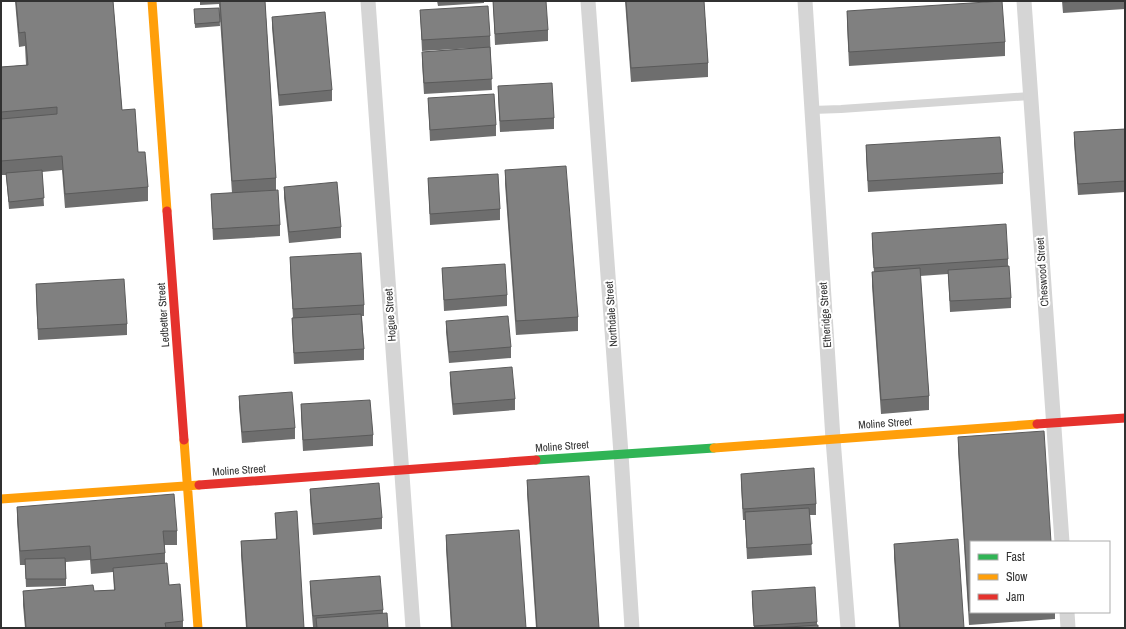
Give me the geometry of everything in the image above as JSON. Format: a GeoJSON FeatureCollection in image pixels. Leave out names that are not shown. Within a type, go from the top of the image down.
{"type":"FeatureCollection","features":[{"type":"Feature","properties":{"kind":"street","name":"Ledbetter Street"},"geometry":{"type":"LineString","coordinates":[[152,1],[198,628]]}},
{"type":"Feature","properties":{"kind":"street","name":"Hogue Street"},"geometry":{"type":"LineString","coordinates":[[368,1],[413,628]]}},
{"type":"Feature","properties":{"kind":"street","name":"Northdale Street"},"geometry":{"type":"LineString","coordinates":[[588,1],[621,454],[632,628]]}},
{"type":"Feature","properties":{"kind":"street","name":"Etheridge Street"},"geometry":{"type":"LineString","coordinates":[[805,1],[833,439],[848,628]]}},
{"type":"Feature","properties":{"kind":"street","name":"Cheswood Street"},"geometry":{"type":"LineString","coordinates":[[1024,1],[1062,541]]}},
{"type":"Feature","properties":{"kind":"street","name":"Moline Street"},"geometry":{"type":"LineString","coordinates":[[1,499],[1125,418]]}},
{"type":"Feature","properties":{"kind":"street"},"geometry":{"type":"LineString","coordinates":[[1067,613],[1068,628]]}},
{"type":"Feature","properties":{"kind":"lane"},"geometry":{"type":"LineString","coordinates":[[812,110],[1030,96]]}},
{"type":"Feature","properties":{"kind":"building"},"geometry":{"type":"Polygon","coordinates":[[[16,1],[113,1],[122,110],[135,109],[138,152],[145,152],[148,187],[65,194],[62,156],[1,161],[1,119],[57,114],[57,107],[1,112],[1,67],[28,65],[25,32],[19,33],[16,1]]]}},
{"type":"Feature","properties":{"kind":"building"},"geometry":{"type":"Polygon","coordinates":[[[220,1],[265,1],[276,178],[232,181],[220,1]]]}},
{"type":"Feature","properties":{"kind":"building"},"geometry":{"type":"Polygon","coordinates":[[[493,1],[546,1],[548,30],[495,34],[493,1]]]}},
{"type":"Feature","properties":{"kind":"building"},"geometry":{"type":"Polygon","coordinates":[[[626,1],[704,1],[708,63],[631,68],[626,1]]]}},
{"type":"Feature","properties":{"kind":"building"},"geometry":{"type":"Polygon","coordinates":[[[1002,1],[1005,42],[849,52],[847,11],[1002,1]]]}},
{"type":"Feature","properties":{"kind":"building"},"geometry":{"type":"Polygon","coordinates":[[[488,6],[490,36],[422,40],[420,10],[488,6]]]}},
{"type":"Feature","properties":{"kind":"building"},"geometry":{"type":"Polygon","coordinates":[[[219,8],[220,22],[195,24],[194,9],[219,8]]]}},
{"type":"Feature","properties":{"kind":"building"},"geometry":{"type":"Polygon","coordinates":[[[325,12],[332,90],[279,95],[272,17],[325,12]]]}},
{"type":"Feature","properties":{"kind":"building"},"geometry":{"type":"Polygon","coordinates":[[[490,47],[492,79],[424,83],[422,52],[490,47]]]}},
{"type":"Feature","properties":{"kind":"building"},"geometry":{"type":"Polygon","coordinates":[[[552,83],[554,118],[500,121],[498,86],[552,83]]]}},
{"type":"Feature","properties":{"kind":"building"},"geometry":{"type":"Polygon","coordinates":[[[494,94],[496,125],[430,130],[428,98],[494,94]]]}},
{"type":"Feature","properties":{"kind":"building"},"geometry":{"type":"Polygon","coordinates":[[[1125,129],[1125,181],[1078,184],[1074,132],[1125,129]]]}},
{"type":"Feature","properties":{"kind":"building"},"geometry":{"type":"Polygon","coordinates":[[[1000,137],[1003,173],[868,181],[866,145],[1000,137]]]}},
{"type":"Feature","properties":{"kind":"building"},"geometry":{"type":"Polygon","coordinates":[[[566,166],[578,317],[516,321],[505,170],[566,166]]]}},
{"type":"Feature","properties":{"kind":"building"},"geometry":{"type":"Polygon","coordinates":[[[42,170],[44,198],[9,202],[6,173],[42,170]]]}},
{"type":"Feature","properties":{"kind":"building"},"geometry":{"type":"Polygon","coordinates":[[[498,174],[500,209],[430,214],[428,178],[498,174]]]}},
{"type":"Feature","properties":{"kind":"building"},"geometry":{"type":"Polygon","coordinates":[[[337,182],[341,227],[289,232],[284,187],[337,182]]]}},
{"type":"Feature","properties":{"kind":"building"},"geometry":{"type":"Polygon","coordinates":[[[278,190],[280,225],[213,229],[211,194],[278,190]]]}},
{"type":"Feature","properties":{"kind":"building"},"geometry":{"type":"Polygon","coordinates":[[[1006,224],[1008,259],[874,268],[872,233],[1006,224]]]}},
{"type":"Feature","properties":{"kind":"building"},"geometry":{"type":"Polygon","coordinates":[[[361,253],[364,305],[293,309],[290,257],[361,253]]]}},
{"type":"Feature","properties":{"kind":"building"},"geometry":{"type":"Polygon","coordinates":[[[505,264],[507,295],[444,300],[442,268],[505,264]]]}},
{"type":"Feature","properties":{"kind":"building"},"geometry":{"type":"Polygon","coordinates":[[[1009,266],[1011,298],[950,301],[948,270],[1009,266]]]}},
{"type":"Feature","properties":{"kind":"building"},"geometry":{"type":"Polygon","coordinates":[[[920,268],[929,396],[881,400],[872,272],[920,268]]]}},
{"type":"Feature","properties":{"kind":"building"},"geometry":{"type":"Polygon","coordinates":[[[124,279],[127,324],[38,329],[36,284],[124,279]]]}},
{"type":"Feature","properties":{"kind":"building"},"geometry":{"type":"Polygon","coordinates":[[[361,314],[364,349],[294,353],[292,318],[361,314]]]}},
{"type":"Feature","properties":{"kind":"building"},"geometry":{"type":"Polygon","coordinates":[[[508,316],[511,347],[449,352],[446,321],[508,316]]]}},
{"type":"Feature","properties":{"kind":"building"},"geometry":{"type":"Polygon","coordinates":[[[512,367],[515,399],[453,404],[450,372],[512,367]]]}},
{"type":"Feature","properties":{"kind":"building"},"geometry":{"type":"Polygon","coordinates":[[[292,392],[295,428],[242,432],[239,396],[292,392]]]}},
{"type":"Feature","properties":{"kind":"building"},"geometry":{"type":"Polygon","coordinates":[[[370,400],[373,435],[303,440],[301,404],[370,400]]]}},
{"type":"Feature","properties":{"kind":"building"},"geometry":{"type":"Polygon","coordinates":[[[1044,431],[1051,541],[970,541],[970,611],[969,611],[958,437],[1044,431]]]}},
{"type":"Feature","properties":{"kind":"building"},"geometry":{"type":"Polygon","coordinates":[[[814,468],[816,504],[743,509],[741,474],[814,468]]]}},
{"type":"Feature","properties":{"kind":"building"},"geometry":{"type":"Polygon","coordinates":[[[589,476],[599,628],[537,628],[527,480],[589,476]]]}},
{"type":"Feature","properties":{"kind":"building"},"geometry":{"type":"Polygon","coordinates":[[[379,483],[382,518],[313,524],[310,489],[379,483]]]}},
{"type":"Feature","properties":{"kind":"building"},"geometry":{"type":"Polygon","coordinates":[[[174,494],[177,531],[163,531],[165,553],[91,560],[90,546],[20,551],[17,507],[174,494]]]}},
{"type":"Feature","properties":{"kind":"building"},"geometry":{"type":"Polygon","coordinates":[[[809,508],[812,544],[747,548],[745,512],[809,508]]]}},
{"type":"Feature","properties":{"kind":"building"},"geometry":{"type":"Polygon","coordinates":[[[297,511],[304,628],[247,628],[241,541],[277,539],[275,513],[297,511]]]}},
{"type":"Feature","properties":{"kind":"building"},"geometry":{"type":"Polygon","coordinates":[[[519,530],[526,628],[452,628],[446,535],[519,530]]]}},
{"type":"Feature","properties":{"kind":"building"},"geometry":{"type":"Polygon","coordinates":[[[958,539],[964,628],[900,628],[894,544],[958,539]]]}},
{"type":"Feature","properties":{"kind":"building"},"geometry":{"type":"Polygon","coordinates":[[[65,558],[66,579],[26,579],[25,559],[65,558]]]}},
{"type":"Feature","properties":{"kind":"building"},"geometry":{"type":"Polygon","coordinates":[[[167,563],[169,585],[180,584],[183,621],[165,623],[166,628],[26,628],[23,591],[93,585],[94,591],[115,590],[113,568],[167,563]]]}},
{"type":"Feature","properties":{"kind":"building"},"geometry":{"type":"Polygon","coordinates":[[[380,576],[383,610],[313,616],[310,581],[380,576]]]}},
{"type":"Feature","properties":{"kind":"building"},"geometry":{"type":"Polygon","coordinates":[[[815,587],[817,622],[754,626],[752,591],[815,587]]]}},
{"type":"Feature","properties":{"kind":"building"},"geometry":{"type":"Polygon","coordinates":[[[387,613],[388,628],[317,628],[316,618],[387,613]]]}},
{"type":"Feature","properties":{"kind":"building"},"geometry":{"type":"Polygon","coordinates":[[[818,625],[818,628],[775,628],[818,625]]]}},
{"type":"Feature","properties":{"kind":"traffic: fast"},"geometry":{"type":"LineString","coordinates":[[536,460],[714,448]]}},
{"type":"Feature","properties":{"kind":"traffic: slow"},"geometry":{"type":"LineString","coordinates":[[152,1],[167,211]]}},
{"type":"Feature","properties":{"kind":"traffic: slow"},"geometry":{"type":"LineString","coordinates":[[714,448],[1037,424]]}},
{"type":"Feature","properties":{"kind":"traffic: slow"},"geometry":{"type":"LineString","coordinates":[[184,440],[198,628]]}},
{"type":"Feature","properties":{"kind":"traffic: slow"},"geometry":{"type":"LineString","coordinates":[[1,499],[199,485]]}},
{"type":"Feature","properties":{"kind":"traffic: jam"},"geometry":{"type":"LineString","coordinates":[[167,211],[184,440]]}},
{"type":"Feature","properties":{"kind":"traffic: jam"},"geometry":{"type":"LineString","coordinates":[[1037,424],[1125,418]]}},
{"type":"Feature","properties":{"kind":"traffic: jam"},"geometry":{"type":"LineString","coordinates":[[199,485],[536,460]]}}]}
